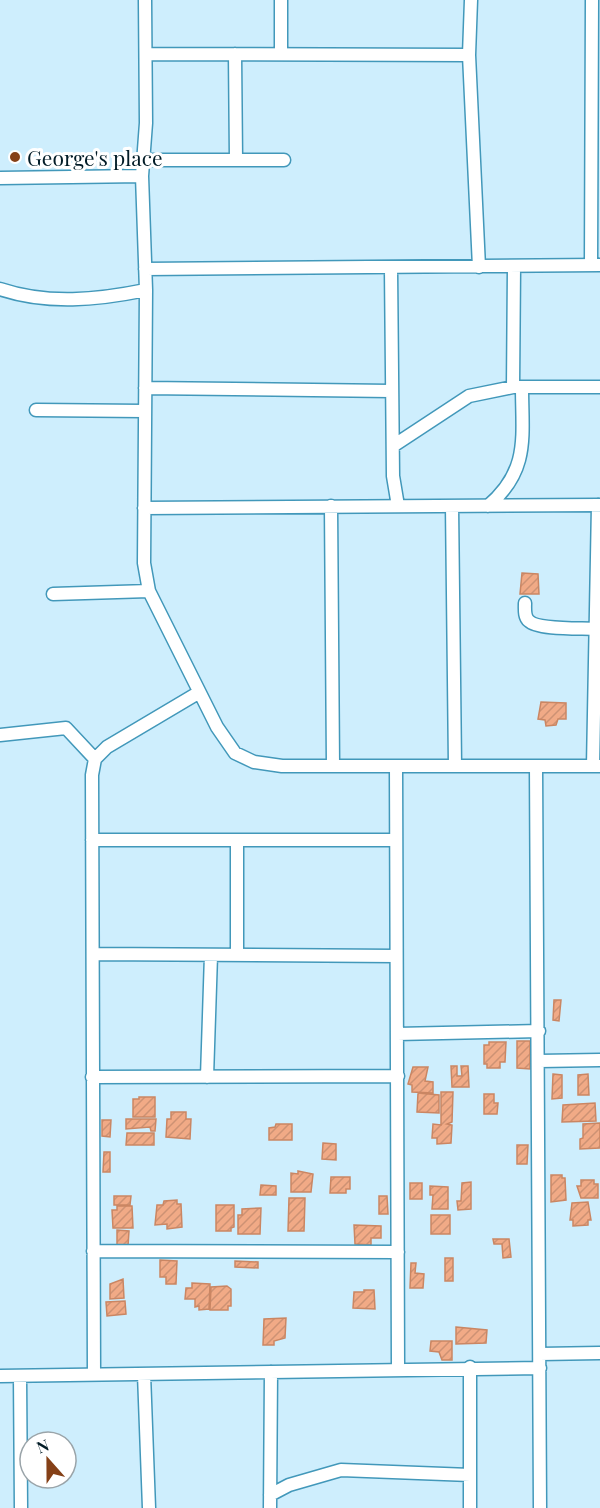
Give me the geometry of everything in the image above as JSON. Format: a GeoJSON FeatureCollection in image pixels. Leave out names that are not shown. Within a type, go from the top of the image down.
{"type":"FeatureCollection","features":[{"type":"Feature","properties":{"kind":"street"},"geometry":{"type":"LineString","coordinates":[[144,507],[599,506],[596,629],[597,766],[282,766],[254,762],[235,753],[217,727],[198,693],[150,591],[144,563],[144,507],[144,411],[146,290],[142,176],[146,54],[145,0]]}},
{"type":"Feature","properties":{"kind":"street"},"geometry":{"type":"LineString","coordinates":[[281,0],[281,54]]}},
{"type":"Feature","properties":{"kind":"street"},"geometry":{"type":"LineString","coordinates":[[471,0],[469,55],[479,267]]}},
{"type":"Feature","properties":{"kind":"street"},"geometry":{"type":"LineString","coordinates":[[145,269],[596,265],[596,20],[592,0]]}},
{"type":"Feature","properties":{"kind":"street"},"geometry":{"type":"LineString","coordinates":[[146,54],[469,55]]}},
{"type":"Feature","properties":{"kind":"street"},"geometry":{"type":"LineString","coordinates":[[235,54],[236,160]]}},
{"type":"Feature","properties":{"kind":"street"},"geometry":{"type":"LineString","coordinates":[[144,160],[284,160]]}},
{"type":"Feature","properties":{"kind":"street"},"geometry":{"type":"LineString","coordinates":[[0,178],[142,176]]}},
{"type":"Feature","properties":{"kind":"street"},"geometry":{"type":"LineString","coordinates":[[488,506],[505,492],[515,475],[521,454],[514,267]]}},
{"type":"Feature","properties":{"kind":"street"},"geometry":{"type":"LineString","coordinates":[[391,268],[393,476],[398,506]]}},
{"type":"Feature","properties":{"kind":"street"},"geometry":{"type":"LineString","coordinates":[[0,290],[30,297],[97,300],[146,290]]}},
{"type":"Feature","properties":{"kind":"street"},"geometry":{"type":"LineString","coordinates":[[393,446],[469,396],[518,387],[600,387]]}},
{"type":"Feature","properties":{"kind":"street"},"geometry":{"type":"LineString","coordinates":[[145,388],[391,391]]}},
{"type":"Feature","properties":{"kind":"street"},"geometry":{"type":"LineString","coordinates":[[36,410],[144,411]]}},
{"type":"Feature","properties":{"kind":"street"},"geometry":{"type":"LineString","coordinates":[[332,506],[333,766]]}},
{"type":"Feature","properties":{"kind":"street"},"geometry":{"type":"LineString","coordinates":[[452,506],[455,766]]}},
{"type":"Feature","properties":{"kind":"street"},"geometry":{"type":"LineString","coordinates":[[53,594],[150,591]]}},
{"type":"Feature","properties":{"kind":"street"},"geometry":{"type":"LineString","coordinates":[[525,603],[526,617],[530,622],[539,626],[596,629]]}},
{"type":"Feature","properties":{"kind":"street"},"geometry":{"type":"LineString","coordinates":[[94,1375],[92,775],[95,759],[125,735],[198,693]]}},
{"type":"Feature","properties":{"kind":"street"},"geometry":{"type":"LineString","coordinates":[[0,735],[66,728],[95,759]]}},
{"type":"Feature","properties":{"kind":"street"},"geometry":{"type":"LineString","coordinates":[[396,766],[398,1369]]}},
{"type":"Feature","properties":{"kind":"street"},"geometry":{"type":"LineString","coordinates":[[536,766],[540,1508]]}},
{"type":"Feature","properties":{"kind":"street"},"geometry":{"type":"LineString","coordinates":[[92,840],[395,840]]}},
{"type":"Feature","properties":{"kind":"street"},"geometry":{"type":"LineString","coordinates":[[237,840],[237,955]]}},
{"type":"Feature","properties":{"kind":"street"},"geometry":{"type":"LineString","coordinates":[[93,954],[396,956]]}},
{"type":"Feature","properties":{"kind":"street"},"geometry":{"type":"LineString","coordinates":[[207,1077],[211,955]]}},
{"type":"Feature","properties":{"kind":"street"},"geometry":{"type":"LineString","coordinates":[[398,1034],[539,1031]]}},
{"type":"Feature","properties":{"kind":"street"},"geometry":{"type":"LineString","coordinates":[[539,1061],[600,1060]]}},
{"type":"Feature","properties":{"kind":"street"},"geometry":{"type":"LineString","coordinates":[[92,1077],[398,1076]]}},
{"type":"Feature","properties":{"kind":"street"},"geometry":{"type":"LineString","coordinates":[[93,1251],[398,1252]]}},
{"type":"Feature","properties":{"kind":"street"},"geometry":{"type":"LineString","coordinates":[[540,1354],[600,1353]]}},
{"type":"Feature","properties":{"kind":"street"},"geometry":{"type":"LineString","coordinates":[[0,1376],[470,1367],[540,1368]]}},
{"type":"Feature","properties":{"kind":"street"},"geometry":{"type":"LineString","coordinates":[[470,1367],[470,1508]]}},
{"type":"Feature","properties":{"kind":"street"},"geometry":{"type":"LineString","coordinates":[[270,1508],[271,1372]]}},
{"type":"Feature","properties":{"kind":"street"},"geometry":{"type":"LineString","coordinates":[[144,1374],[149,1508]]}},
{"type":"Feature","properties":{"kind":"street"},"geometry":{"type":"LineString","coordinates":[[20,1376],[21,1508]]}},
{"type":"Feature","properties":{"kind":"street"},"geometry":{"type":"LineString","coordinates":[[270,1495],[289,1485],[341,1470],[470,1475]]}},
{"type":"Feature","properties":{"kind":"building"},"geometry":{"type":"Polygon","coordinates":[[[522,573],[538,574],[539,594],[520,594],[522,573]]]}},
{"type":"Feature","properties":{"kind":"building"},"geometry":{"type":"Polygon","coordinates":[[[541,702],[566,703],[566,719],[558,719],[556,725],[546,726],[545,720],[538,719],[541,702]]]}},
{"type":"Feature","properties":{"kind":"building"},"geometry":{"type":"Polygon","coordinates":[[[554,1000],[561,1000],[559,1021],[553,1020],[554,1000]]]}},
{"type":"Feature","properties":{"kind":"building"},"geometry":{"type":"Polygon","coordinates":[[[517,1041],[530,1041],[530,1069],[517,1068],[517,1041]]]}},
{"type":"Feature","properties":{"kind":"building"},"geometry":{"type":"Polygon","coordinates":[[[489,1042],[506,1042],[505,1062],[500,1062],[500,1068],[487,1068],[487,1064],[484,1064],[484,1045],[489,1045],[489,1042]]]}},
{"type":"Feature","properties":{"kind":"building"},"geometry":{"type":"Polygon","coordinates":[[[451,1066],[457,1066],[457,1076],[462,1076],[461,1066],[468,1066],[469,1087],[452,1087],[451,1066]]]}},
{"type":"Feature","properties":{"kind":"building"},"geometry":{"type":"Polygon","coordinates":[[[413,1067],[428,1067],[425,1081],[433,1082],[433,1093],[412,1092],[412,1085],[408,1084],[413,1067]]]}},
{"type":"Feature","properties":{"kind":"building"},"geometry":{"type":"Polygon","coordinates":[[[553,1074],[562,1075],[562,1098],[552,1099],[553,1074]]]}},
{"type":"Feature","properties":{"kind":"building"},"geometry":{"type":"Polygon","coordinates":[[[588,1074],[589,1095],[578,1095],[578,1075],[588,1074]]]}},
{"type":"Feature","properties":{"kind":"building"},"geometry":{"type":"Polygon","coordinates":[[[441,1092],[453,1092],[452,1122],[447,1124],[452,1125],[451,1143],[437,1144],[437,1138],[432,1138],[433,1124],[441,1125],[441,1092]]]}},
{"type":"Feature","properties":{"kind":"building"},"geometry":{"type":"Polygon","coordinates":[[[418,1093],[439,1095],[439,1113],[417,1112],[418,1093]]]}},
{"type":"Feature","properties":{"kind":"building"},"geometry":{"type":"Polygon","coordinates":[[[484,1094],[494,1094],[494,1103],[498,1103],[497,1114],[484,1114],[484,1094]]]}},
{"type":"Feature","properties":{"kind":"building"},"geometry":{"type":"Polygon","coordinates":[[[139,1097],[155,1097],[155,1117],[133,1117],[133,1099],[139,1099],[139,1097]]]}},
{"type":"Feature","properties":{"kind":"building"},"geometry":{"type":"Polygon","coordinates":[[[595,1103],[596,1121],[562,1122],[563,1105],[595,1103]]]}},
{"type":"Feature","properties":{"kind":"building"},"geometry":{"type":"Polygon","coordinates":[[[171,1112],[186,1112],[186,1119],[191,1119],[190,1139],[166,1137],[167,1119],[171,1119],[171,1112]]]}},
{"type":"Feature","properties":{"kind":"building"},"geometry":{"type":"Polygon","coordinates":[[[126,1119],[156,1119],[155,1131],[151,1131],[150,1127],[126,1129],[126,1119]]]}},
{"type":"Feature","properties":{"kind":"building"},"geometry":{"type":"Polygon","coordinates":[[[102,1120],[111,1120],[110,1137],[102,1136],[102,1120]]]}},
{"type":"Feature","properties":{"kind":"building"},"geometry":{"type":"Polygon","coordinates":[[[600,1123],[600,1148],[580,1149],[583,1124],[600,1123]]]}},
{"type":"Feature","properties":{"kind":"building"},"geometry":{"type":"Polygon","coordinates":[[[276,1124],[292,1124],[292,1140],[269,1140],[269,1128],[275,1127],[276,1124]]]}},
{"type":"Feature","properties":{"kind":"building"},"geometry":{"type":"Polygon","coordinates":[[[127,1133],[154,1133],[154,1145],[126,1145],[127,1133]]]}},
{"type":"Feature","properties":{"kind":"building"},"geometry":{"type":"Polygon","coordinates":[[[323,1143],[336,1144],[336,1160],[322,1159],[323,1143]]]}},
{"type":"Feature","properties":{"kind":"building"},"geometry":{"type":"Polygon","coordinates":[[[517,1145],[528,1145],[527,1164],[517,1164],[517,1145]]]}},
{"type":"Feature","properties":{"kind":"building"},"geometry":{"type":"Polygon","coordinates":[[[104,1152],[110,1152],[110,1172],[103,1172],[104,1152]]]}},
{"type":"Feature","properties":{"kind":"building"},"geometry":{"type":"Polygon","coordinates":[[[298,1171],[313,1174],[311,1192],[291,1192],[291,1173],[298,1174],[298,1171]]]}},
{"type":"Feature","properties":{"kind":"building"},"geometry":{"type":"Polygon","coordinates":[[[551,1175],[562,1175],[562,1178],[565,1178],[566,1200],[551,1202],[551,1175]]]}},
{"type":"Feature","properties":{"kind":"building"},"geometry":{"type":"Polygon","coordinates":[[[331,1177],[350,1177],[350,1189],[346,1189],[346,1193],[330,1193],[331,1177]]]}},
{"type":"Feature","properties":{"kind":"building"},"geometry":{"type":"Polygon","coordinates":[[[581,1180],[594,1180],[594,1184],[598,1184],[598,1198],[581,1198],[577,1186],[581,1186],[581,1180]]]}},
{"type":"Feature","properties":{"kind":"building"},"geometry":{"type":"Polygon","coordinates":[[[471,1182],[471,1209],[458,1210],[457,1201],[461,1201],[462,1183],[471,1182]]]}},
{"type":"Feature","properties":{"kind":"building"},"geometry":{"type":"Polygon","coordinates":[[[410,1183],[422,1183],[422,1199],[410,1199],[410,1183]]]}},
{"type":"Feature","properties":{"kind":"building"},"geometry":{"type":"Polygon","coordinates":[[[261,1185],[276,1186],[276,1195],[260,1195],[261,1185]]]}},
{"type":"Feature","properties":{"kind":"building"},"geometry":{"type":"Polygon","coordinates":[[[430,1186],[448,1187],[448,1209],[432,1209],[433,1195],[430,1195],[430,1186]]]}},
{"type":"Feature","properties":{"kind":"building"},"geometry":{"type":"Polygon","coordinates":[[[114,1196],[131,1196],[130,1205],[114,1205],[114,1196]]]}},
{"type":"Feature","properties":{"kind":"building"},"geometry":{"type":"Polygon","coordinates":[[[379,1196],[387,1196],[388,1214],[379,1214],[379,1196]]]}},
{"type":"Feature","properties":{"kind":"building"},"geometry":{"type":"Polygon","coordinates":[[[289,1198],[305,1198],[304,1231],[288,1231],[289,1198]]]}},
{"type":"Feature","properties":{"kind":"building"},"geometry":{"type":"Polygon","coordinates":[[[177,1200],[177,1204],[181,1204],[182,1227],[167,1229],[167,1224],[155,1225],[157,1205],[163,1205],[164,1201],[177,1200]]]}},
{"type":"Feature","properties":{"kind":"building"},"geometry":{"type":"Polygon","coordinates":[[[588,1202],[591,1220],[588,1220],[588,1225],[573,1226],[573,1220],[570,1220],[572,1203],[588,1202]]]}},
{"type":"Feature","properties":{"kind":"building"},"geometry":{"type":"Polygon","coordinates":[[[216,1205],[234,1205],[234,1227],[231,1231],[216,1231],[216,1205]]]}},
{"type":"Feature","properties":{"kind":"building"},"geometry":{"type":"Polygon","coordinates":[[[117,1206],[132,1206],[133,1228],[113,1228],[112,1210],[117,1210],[117,1206]]]}},
{"type":"Feature","properties":{"kind":"building"},"geometry":{"type":"Polygon","coordinates":[[[261,1208],[260,1234],[238,1234],[238,1215],[242,1215],[242,1209],[261,1208]]]}},
{"type":"Feature","properties":{"kind":"building"},"geometry":{"type":"Polygon","coordinates":[[[431,1215],[450,1215],[450,1234],[431,1234],[431,1215]]]}},
{"type":"Feature","properties":{"kind":"building"},"geometry":{"type":"Polygon","coordinates":[[[354,1225],[381,1226],[381,1238],[371,1238],[371,1245],[355,1244],[354,1225]]]}},
{"type":"Feature","properties":{"kind":"building"},"geometry":{"type":"Polygon","coordinates":[[[117,1230],[129,1231],[128,1246],[117,1247],[117,1230]]]}},
{"type":"Feature","properties":{"kind":"building"},"geometry":{"type":"Polygon","coordinates":[[[493,1239],[509,1239],[511,1257],[503,1258],[502,1244],[494,1244],[493,1239]]]}},
{"type":"Feature","properties":{"kind":"building"},"geometry":{"type":"Polygon","coordinates":[[[445,1258],[453,1258],[453,1281],[445,1281],[445,1258]]]}},
{"type":"Feature","properties":{"kind":"building"},"geometry":{"type":"Polygon","coordinates":[[[160,1260],[177,1261],[176,1284],[166,1284],[166,1277],[160,1277],[160,1260]]]}},
{"type":"Feature","properties":{"kind":"building"},"geometry":{"type":"Polygon","coordinates":[[[235,1261],[258,1262],[258,1268],[235,1267],[235,1261]]]}},
{"type":"Feature","properties":{"kind":"building"},"geometry":{"type":"Polygon","coordinates":[[[411,1263],[416,1263],[415,1273],[424,1274],[423,1288],[410,1288],[411,1263]]]}},
{"type":"Feature","properties":{"kind":"building"},"geometry":{"type":"Polygon","coordinates":[[[123,1279],[124,1298],[110,1299],[110,1284],[123,1279]]]}},
{"type":"Feature","properties":{"kind":"building"},"geometry":{"type":"Polygon","coordinates":[[[192,1283],[210,1284],[209,1309],[199,1310],[199,1306],[195,1307],[195,1299],[185,1299],[186,1288],[192,1288],[192,1283]]]}},
{"type":"Feature","properties":{"kind":"building"},"geometry":{"type":"Polygon","coordinates":[[[227,1286],[231,1289],[231,1306],[228,1306],[228,1310],[210,1310],[211,1287],[227,1286]]]}},
{"type":"Feature","properties":{"kind":"building"},"geometry":{"type":"Polygon","coordinates":[[[364,1290],[374,1290],[375,1309],[353,1308],[354,1292],[364,1292],[364,1290]]]}},
{"type":"Feature","properties":{"kind":"building"},"geometry":{"type":"Polygon","coordinates":[[[125,1301],[126,1314],[107,1316],[106,1302],[125,1301]]]}},
{"type":"Feature","properties":{"kind":"building"},"geometry":{"type":"Polygon","coordinates":[[[286,1318],[285,1338],[274,1341],[274,1345],[263,1345],[264,1319],[286,1318]]]}},
{"type":"Feature","properties":{"kind":"building"},"geometry":{"type":"Polygon","coordinates":[[[456,1327],[487,1330],[486,1343],[456,1344],[456,1327]]]}},
{"type":"Feature","properties":{"kind":"building"},"geometry":{"type":"Polygon","coordinates":[[[431,1341],[452,1341],[452,1360],[442,1360],[439,1352],[430,1351],[431,1341]]]}},
{"type":"Feature","properties":{"kind":"place","name":"George's place"},"geometry":{"type":"Point","coordinates":[15,157]}}]}
